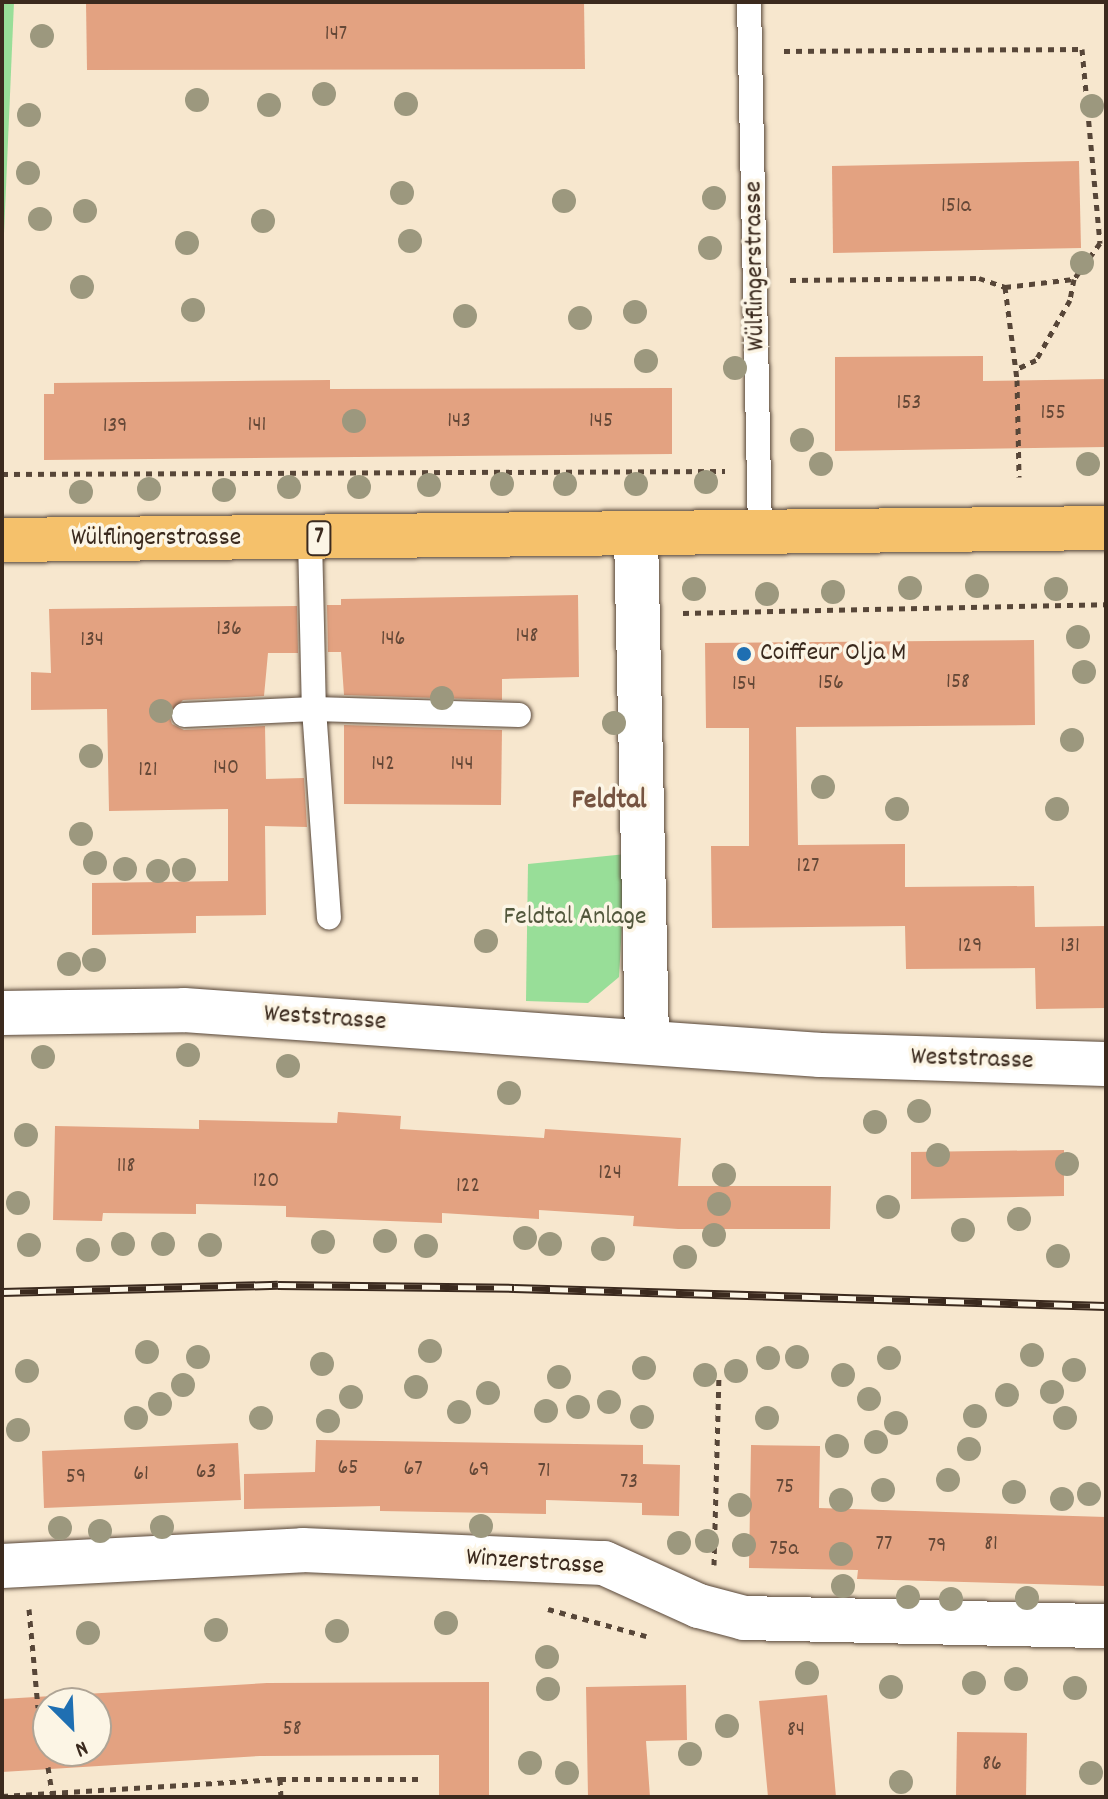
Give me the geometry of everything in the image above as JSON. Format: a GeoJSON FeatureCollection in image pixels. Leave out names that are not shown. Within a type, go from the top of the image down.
{"type":"FeatureCollection","features":[{"type":"Feature","properties":{"kind":"main road","name":"Wülflingerstrasse"},"geometry":{"type":"LineString","coordinates":[[2,540],[1106,528]]}},
{"type":"Feature","properties":{"kind":"street"},"geometry":{"type":"LineString","coordinates":[[636,535],[647,1040]]}},
{"type":"Feature","properties":{"kind":"street","name":"Weststrasse"},"geometry":{"type":"LineString","coordinates":[[2,1013],[184,1010],[647,1040],[820,1055],[1106,1064]]}},
{"type":"Feature","properties":{"kind":"street","name":"Winzerstrasse"},"geometry":{"type":"LineString","coordinates":[[15,1581],[303,1550],[604,1563],[699,1606],[744,1618],[1106,1626]]}},
{"type":"Feature","properties":{"kind":"lane","name":"Wülflingerstrasse"},"geometry":{"type":"LineString","coordinates":[[749,2],[760,531]]}},
{"type":"Feature","properties":{"kind":"lane"},"geometry":{"type":"LineString","coordinates":[[310,538],[314,709],[329,917]]}},
{"type":"Feature","properties":{"kind":"lane"},"geometry":{"type":"LineString","coordinates":[[184,715],[314,709],[519,715]]}},
{"type":"Feature","properties":{"kind":"path"},"geometry":{"type":"LineString","coordinates":[[751,52],[1082,49],[1100,243],[1074,279],[1070,300],[1036,360],[1015,370]]}},
{"type":"Feature","properties":{"kind":"path"},"geometry":{"type":"LineString","coordinates":[[756,281],[979,278],[1005,287],[1074,279]]}},
{"type":"Feature","properties":{"kind":"path"},"geometry":{"type":"LineString","coordinates":[[1005,287],[1015,370],[1019,477]]}},
{"type":"Feature","properties":{"kind":"path"},"geometry":{"type":"LineString","coordinates":[[2,474],[759,471]]}},
{"type":"Feature","properties":{"kind":"path"},"geometry":{"type":"LineString","coordinates":[[670,614],[1106,604]]}},
{"type":"Feature","properties":{"kind":"path"},"geometry":{"type":"LineString","coordinates":[[538,1606],[674,1643],[699,1606],[716,1560],[719,1376]]}},
{"type":"Feature","properties":{"kind":"path"},"geometry":{"type":"LineString","coordinates":[[15,1581],[34,1687]]}},
{"type":"Feature","properties":{"kind":"path"},"geometry":{"type":"LineString","coordinates":[[48,1767],[52,1794]]}},
{"type":"Feature","properties":{"kind":"path"},"geometry":{"type":"LineString","coordinates":[[280,1779],[281,1797]]}},
{"type":"Feature","properties":{"kind":"path"},"geometry":{"type":"LineString","coordinates":[[2,1796],[280,1779],[424,1779]]}},
{"type":"Feature","properties":{"kind":"green space"},"geometry":{"type":"Polygon","coordinates":[[[2,2],[14,2],[2,280],[2,2]]]}},
{"type":"Feature","properties":{"kind":"green space","name":"Feldtal Anlage"},"geometry":{"type":"Polygon","coordinates":[[[626,854],[619,977],[588,1003],[526,1001],[528,864],[626,854]]]}},
{"type":"Feature","properties":{"kind":"building"},"geometry":{"type":"Polygon","coordinates":[[[86,2],[584,2],[585,69],[87,70],[86,2]]]}},
{"type":"Feature","properties":{"kind":"building"},"geometry":{"type":"Polygon","coordinates":[[[1079,161],[1081,248],[833,253],[832,166],[1079,161]]]}},
{"type":"Feature","properties":{"kind":"building"},"geometry":{"type":"Polygon","coordinates":[[[983,356],[983,381],[1106,379],[1106,447],[835,451],[835,357],[983,356]]]}},
{"type":"Feature","properties":{"kind":"building"},"geometry":{"type":"Polygon","coordinates":[[[330,380],[330,389],[672,388],[672,454],[44,460],[44,394],[54,394],[54,383],[330,380]]]}},
{"type":"Feature","properties":{"kind":"building"},"geometry":{"type":"Polygon","coordinates":[[[578,595],[579,677],[502,679],[502,700],[344,695],[341,652],[328,652],[327,605],[341,605],[341,599],[578,595]]]}},
{"type":"Feature","properties":{"kind":"building"},"geometry":{"type":"Polygon","coordinates":[[[297,606],[298,653],[268,653],[264,696],[183,700],[169,715],[172,724],[184,730],[265,726],[266,779],[304,778],[307,827],[265,826],[266,915],[196,916],[196,933],[92,935],[92,883],[228,881],[228,809],[109,811],[107,709],[31,710],[31,672],[51,673],[49,609],[297,606]]]}},
{"type":"Feature","properties":{"kind":"building"},"geometry":{"type":"Polygon","coordinates":[[[1034,640],[1035,725],[796,727],[798,845],[905,844],[905,887],[1034,886],[1035,927],[1106,926],[1106,1008],[1036,1009],[1035,968],[906,969],[905,926],[712,928],[711,846],[749,846],[749,728],[706,728],[705,643],[1034,640]]]}},
{"type":"Feature","properties":{"kind":"building"},"geometry":{"type":"Polygon","coordinates":[[[344,725],[502,730],[501,805],[344,804],[344,725]]]}},
{"type":"Feature","properties":{"kind":"building"},"geometry":{"type":"Polygon","coordinates":[[[338,1112],[401,1116],[400,1129],[544,1138],[545,1129],[681,1138],[678,1186],[831,1186],[830,1229],[678,1229],[633,1226],[634,1216],[539,1210],[539,1219],[442,1213],[442,1223],[286,1217],[286,1206],[196,1204],[196,1214],[103,1213],[102,1221],[53,1220],[55,1126],[199,1129],[199,1120],[337,1123],[338,1112]]]}},
{"type":"Feature","properties":{"kind":"building"},"geometry":{"type":"Polygon","coordinates":[[[1064,1150],[1064,1196],[911,1199],[911,1152],[1064,1150]]]}},
{"type":"Feature","properties":{"kind":"building"},"geometry":{"type":"Polygon","coordinates":[[[316,1440],[643,1445],[643,1464],[680,1465],[679,1516],[642,1515],[642,1503],[546,1500],[546,1514],[380,1511],[380,1506],[244,1509],[244,1474],[315,1472],[316,1440]]]}},
{"type":"Feature","properties":{"kind":"building"},"geometry":{"type":"Polygon","coordinates":[[[238,1443],[241,1500],[44,1508],[42,1451],[238,1443]]]}},
{"type":"Feature","properties":{"kind":"building"},"geometry":{"type":"Polygon","coordinates":[[[751,1445],[820,1446],[819,1508],[1106,1517],[1106,1586],[857,1579],[858,1570],[749,1568],[751,1445]]]}},
{"type":"Feature","properties":{"kind":"building"},"geometry":{"type":"Polygon","coordinates":[[[489,1682],[489,1797],[439,1797],[439,1755],[260,1756],[112,1765],[112,1692],[267,1683],[489,1682]]]}},
{"type":"Feature","properties":{"kind":"building"},"geometry":{"type":"Polygon","coordinates":[[[686,1685],[687,1740],[646,1741],[650,1797],[588,1797],[586,1687],[686,1685]]]}},
{"type":"Feature","properties":{"kind":"building"},"geometry":{"type":"Polygon","coordinates":[[[827,1695],[836,1797],[768,1797],[759,1701],[827,1695]]]}},
{"type":"Feature","properties":{"kind":"building"},"geometry":{"type":"Polygon","coordinates":[[[32,1697],[32,1767],[83,1767],[2,1772],[2,1699],[32,1697]]]}},
{"type":"Feature","properties":{"kind":"building"},"geometry":{"type":"Polygon","coordinates":[[[957,1732],[1027,1733],[1026,1797],[956,1797],[957,1732]]]}},
{"type":"Feature","properties":{"kind":"railway"},"geometry":{"type":"LineString","coordinates":[[2,1292],[278,1285],[514,1288],[1106,1306]]}},
{"type":"Feature","properties":{"kind":"place","name":"Coiffeur Olja M"},"geometry":{"type":"Point","coordinates":[744,654]}},
{"type":"Feature","properties":{"kind":"district","name":"Feldtal"},"geometry":{"type":"Point","coordinates":[609,802]}}]}
